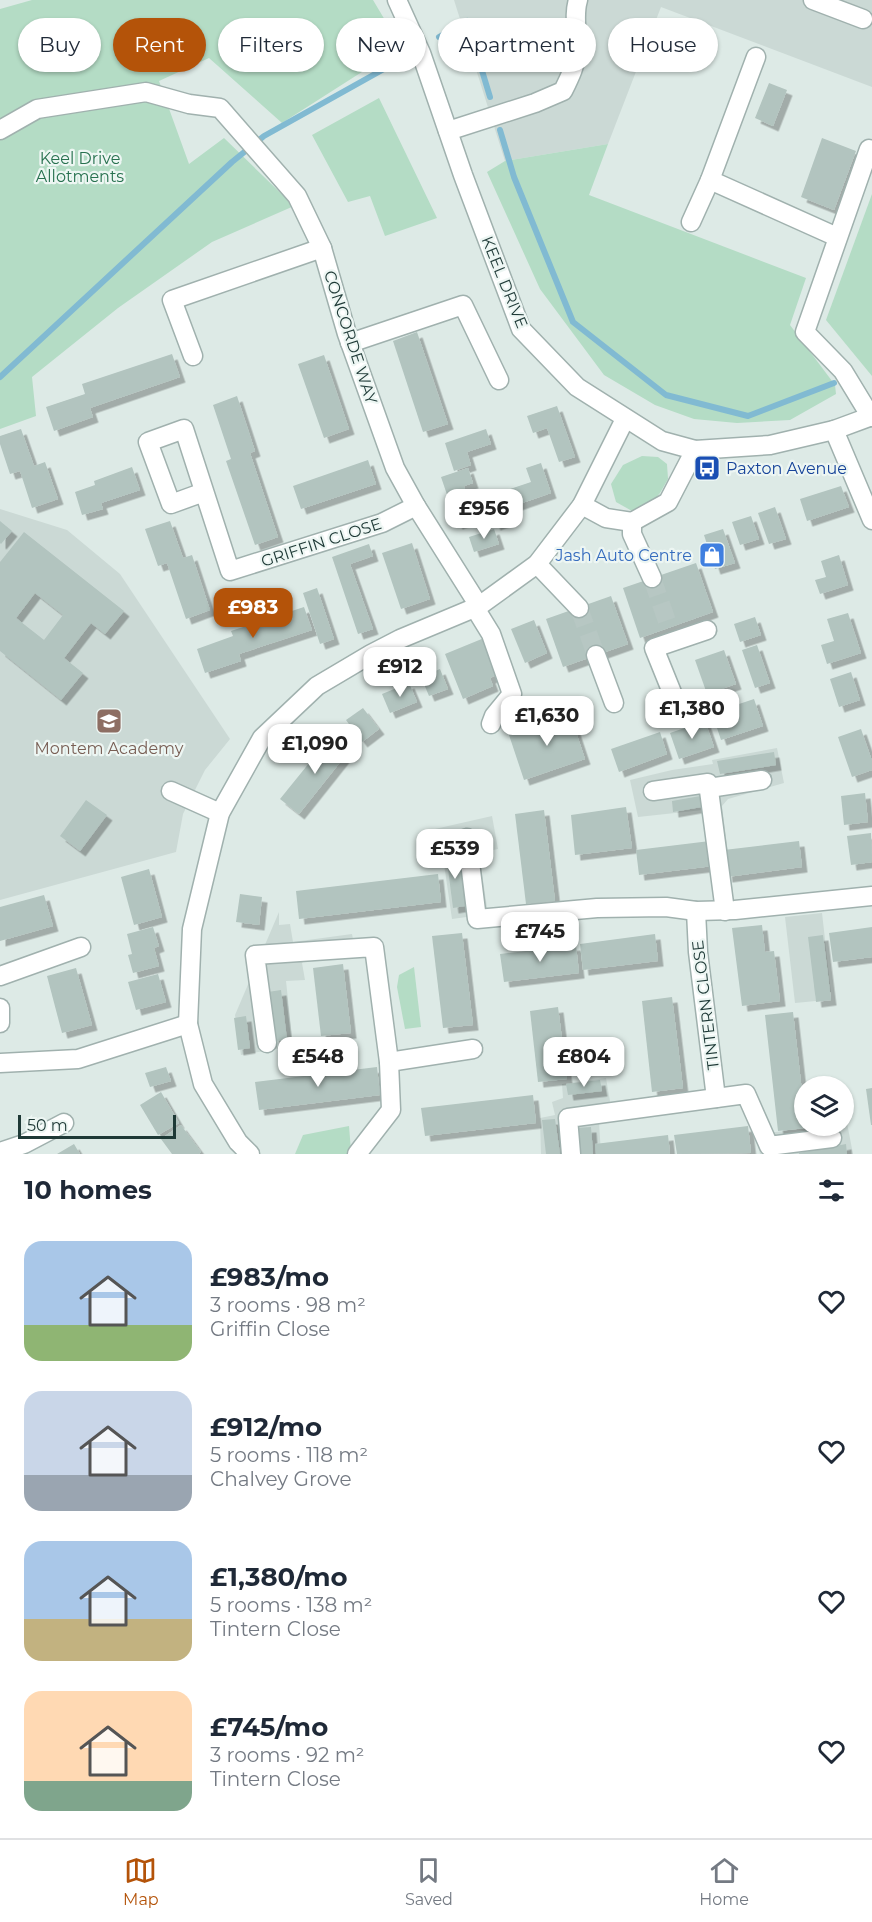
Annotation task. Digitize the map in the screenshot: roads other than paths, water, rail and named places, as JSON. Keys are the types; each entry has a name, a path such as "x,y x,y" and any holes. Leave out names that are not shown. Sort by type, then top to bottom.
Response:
{"street":[{"name":"KEEL DRIVE","path":"397,0 421,53 521,329 577,387 662,441 695,450 770,446 834,430 872,417"},
{"path":"448,131 535,103 563,91 574,70 577,48 575,10 578,0"},
{"path":"813,0 863,19"},
{"path":"691,222 710,180 756,57"},
{"name":"CONCORDE WAY","path":"0,130 37,109 147,92 189,104 220,108 297,196 322,248 350,343 395,468 491,634 512,694 494,716 491,724"},
{"path":"868,149 805,332 843,371 872,417"},
{"path":"710,180 837,237"},
{"path":"193,356 172,300 322,248"},
{"path":"350,343 463,305 499,380"},
{"path":"250,1154 238,1142 203,1084 188,1024 192,929 220,813 262,738 317,686 400,639 477,607 537,564 582,505 625,419"},
{"name":"GRIFFIN CLOSE","path":"204,492 171,504 148,442 184,429 230,571 382,523 416,506"},
{"path":"834,430 872,520"},
{"path":"582,505 606,518 632,522 668,502 695,450"},
{"path":"632,522 632,534 652,578"},
{"path":"537,564 579,608"},
{"path":"675,700 654,648 671,634 706,630"},
{"path":"596,655 614,703"},
{"path":"709,788 762,780"},
{"path":"653,791 708,783 725,911"},
{"path":"171,791 220,813"},
{"path":"467,838 477,919 597,908 666,907 696,911 725,911 872,896"},
{"name":"TINTERN CLOSE","path":"696,911 698,952 716,1098"},
{"path":"0,976 81,947"},
{"path":"267,1043 255,955 374,947 388,1062 391,1110 357,1154"},
{"path":"0,1008 0,1023"},
{"path":"0,1063 78,1059 188,1024"},
{"path":"388,1062 473,1049"},
{"path":"571,1154 568,1118 746,1094 769,1146 832,1138"},
{"path":"0,1152 24,1144 64,1123"}],"waterway":[{"path":"0,377 232,162 264,136 379,72"},
{"path":"482,72 490,97"},
{"path":"500,130 514,177 573,322 666,395 748,416 834,383"}],"tunnel":[{"path":"652,578 669,627"},
{"path":"579,608 596,655"}],"place":[{"name":"Paxton Avenue","path":"707,468"},
{"name":"Jash Auto Centre","path":"712,555"},
{"name":"Montem Academy","path":"109,721"}],"park label":[{"name":"Keel Drive Allotments","path":"80,167"}]}
